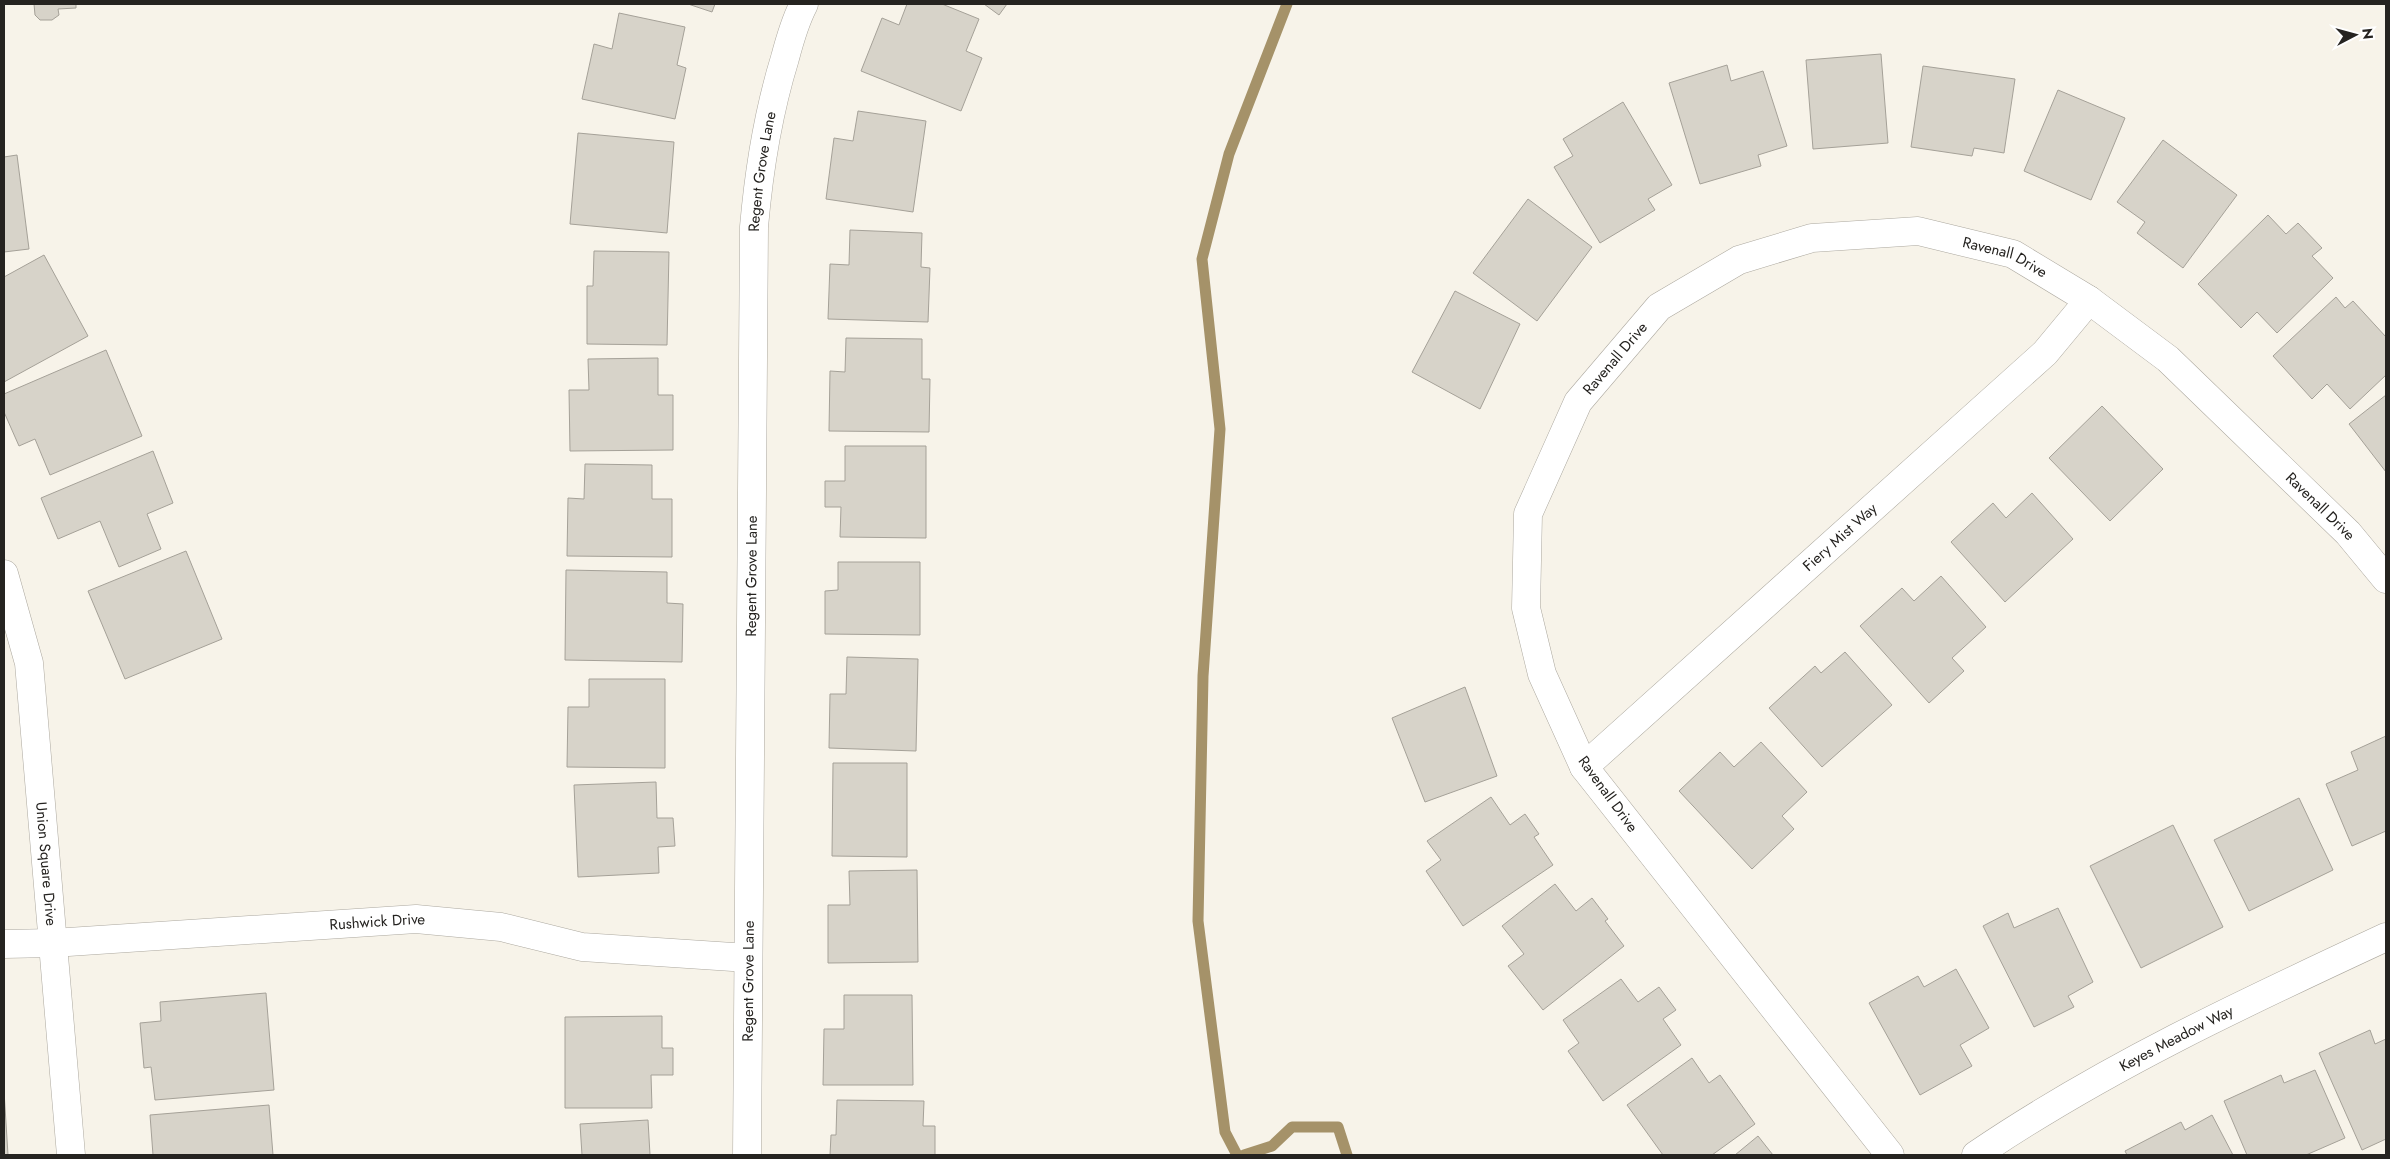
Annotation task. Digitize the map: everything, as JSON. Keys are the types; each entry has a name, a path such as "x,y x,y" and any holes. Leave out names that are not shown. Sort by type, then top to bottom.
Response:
{"street":[{"name":"Regent Grove Lane","path":"748,1155 754,227 759,170 778,82 796,18 804,4"},
{"name":"Ravenall Drive","path":"1890,1155 1584,766 1542,674 1526,608 1528,514 1578,402 1659,308 1739,260 1812,238 1918,231 2013,254 2089,300 2168,359 2348,533 2386,579"},
{"name":"Fiery Mist Way","path":"1584,766 2045,353 2089,300"},
{"name":"Union Square Drive","path":"4,574 28,663 54,943 71,1155"},
{"name":"Rushwick Drive","path":"4,944 54,943 416,920 501,927 582,948 748,958"},
{"name":"Keyes Meadow Way","path":"1976,1155 2028,1120 2234,1008 2386,937"}],"building":[{"path":"34,4 76,4 76,8 58,9 59,15 52,20 40,20 35,15"},
{"path":"688,4 715,4 712,12"},
{"path":"907,4 942,4 979,19 966,51 982,58 961,111 861,71 882,18 899,25"},
{"path":"984,4 1007,4 999,15"},
{"path":"619,13 685,27 677,65 686,68 675,119 582,99 594,44 612,49"},
{"path":"1881,54 1888,143 1813,149 1806,60"},
{"path":"1727,65 1731,81 1763,71 1787,146 1758,155 1761,166 1700,184 1669,83"},
{"path":"1923,66 2015,79 2004,153 1974,148 1972,156 1911,147"},
{"path":"2058,90 2125,118 2091,200 2024,171"},
{"path":"1623,102 1672,185 1648,199 1655,210 1600,243 1554,167 1573,156 1563,139"},
{"path":"858,111 926,121 913,212 826,199 834,138 853,141"},
{"path":"578,133 674,142 667,233 570,224"},
{"path":"2163,140 2237,195 2183,268 2137,233 2145,222 2117,202"},
{"path":"17,155 29,249 4,252 4,157"},
{"path":"1528,199 1592,247 1537,321 1473,273"},
{"path":"2268,215 2286,234 2298,223 2322,248 2312,256 2333,278 2277,333 2257,312 2241,328 2198,284"},
{"path":"850,230 922,233 921,267 930,268 928,322 828,319 830,264 849,265"},
{"path":"594,251 669,252 667,345 587,344 587,286 593,286"},
{"path":"44,255 88,336 4,382 4,277"},
{"path":"1455,291 1520,324 1480,409 1412,372"},
{"path":"2336,297 2345,308 2353,301 2386,337 2386,375 2350,409 2327,384 2312,399 2273,356"},
{"path":"846,338 922,339 922,379 930,379 929,432 829,431 830,371 845,372"},
{"path":"106,350 142,436 50,475 35,439 19,446 4,412 4,394"},
{"path":"658,358 658,395 673,395 673,450 570,451 569,390 589,390 588,359"},
{"path":"2386,395 2386,472 2349,424"},
{"path":"2102,406 2163,469 2110,521 2049,458"},
{"path":"845,446 926,446 926,538 840,537 841,507 825,507 825,481 845,481"},
{"path":"153,451 173,503 147,514 161,549 119,567 100,521 58,539 41,498"},
{"path":"585,464 652,465 652,499 672,499 672,557 567,556 568,498 584,499"},
{"path":"2032,493 2073,539 2005,602 1951,542 1993,503 2006,518"},
{"path":"186,551 222,639 125,679 88,591"},
{"path":"838,562 920,562 920,635 825,634 825,591 838,590"},
{"path":"566,570 667,572 667,603 683,604 682,662 565,660"},
{"path":"1941,576 1986,627 1952,658 1964,671 1929,703 1860,626 1902,588 1914,601"},
{"path":"1845,652 1892,705 1822,767 1769,708 1815,666 1821,673"},
{"path":"847,657 918,659 916,751 829,748 830,694 846,694"},
{"path":"589,679 665,679 665,768 567,767 568,707 589,707"},
{"path":"1465,687 1497,776 1425,802 1392,718"},
{"path":"2386,736 2386,831 2352,846 2326,784 2358,770 2351,752"},
{"path":"1761,742 1807,792 1782,816 1794,829 1752,869 1679,791 1720,752 1734,767"},
{"path":"833,763 907,763 907,857 832,856"},
{"path":"656,782 657,818 673,818 675,846 658,847 659,873 578,877 574,785"},
{"path":"1491,797 1510,825 1525,814 1539,834 1534,837 1553,865 1463,926 1426,871 1441,860 1427,841"},
{"path":"2299,798 2333,870 2249,911 2214,840"},
{"path":"2173,825 2223,927 2141,968 2090,866"},
{"path":"917,870 918,962 828,963 828,905 850,905 849,871"},
{"path":"1555,884 1576,911 1592,898 1608,919 1605,921 1624,946 1543,1010 1508,966 1524,954 1502,926"},
{"path":"2058,908 2093,982 2068,996 2074,1007 2034,1027 1983,926 2008,913 2014,928"},
{"path":"1956,969 1989,1028 1960,1045 1972,1066 1920,1095 1869,1003 1918,976 1924,987"},
{"path":"1621,979 1638,1002 1659,987 1676,1010 1663,1019 1681,1045 1603,1101 1568,1051 1579,1043 1563,1020"},
{"path":"266,993 274,1090 155,1100 151,1067 144,1068 140,1023 161,1021 160,1002"},
{"path":"844,995 912,995 913,1085 823,1085 824,1029 844,1029"},
{"path":"662,1016 662,1048 673,1048 673,1075 651,1075 652,1108 565,1108 565,1017"},
{"path":"2370,1030 2375,1044 2386,1039 2386,1139 2362,1150 2319,1053"},
{"path":"1692,1058 1709,1083 1720,1075 1755,1124 1712,1155 1663,1155 1627,1105"},
{"path":"2315,1070 2345,1138 2306,1155 2247,1155 2224,1101 2281,1075 2284,1083"},
{"path":"4,1091 8,1155 4,1155"},
{"path":"837,1100 924,1101 923,1126 935,1126 935,1155 830,1155 831,1135 836,1135"},
{"path":"269,1105 273,1155 153,1155 150,1115"},
{"path":"2212,1115 2233,1155 2127,1155 2125,1151 2181,1122 2185,1130"},
{"path":"648,1120 650,1155 582,1155 580,1124"},
{"path":"1758,1136 1773,1155 1735,1155"}],"waterway":[{"path":"1237,1155 1225,1132 1198,921 1203,676 1220,429 1202,259 1229,154 1287,4"},
{"path":"1244,1155 1272,1146 1292,1127 1338,1127 1347,1155"}]}
